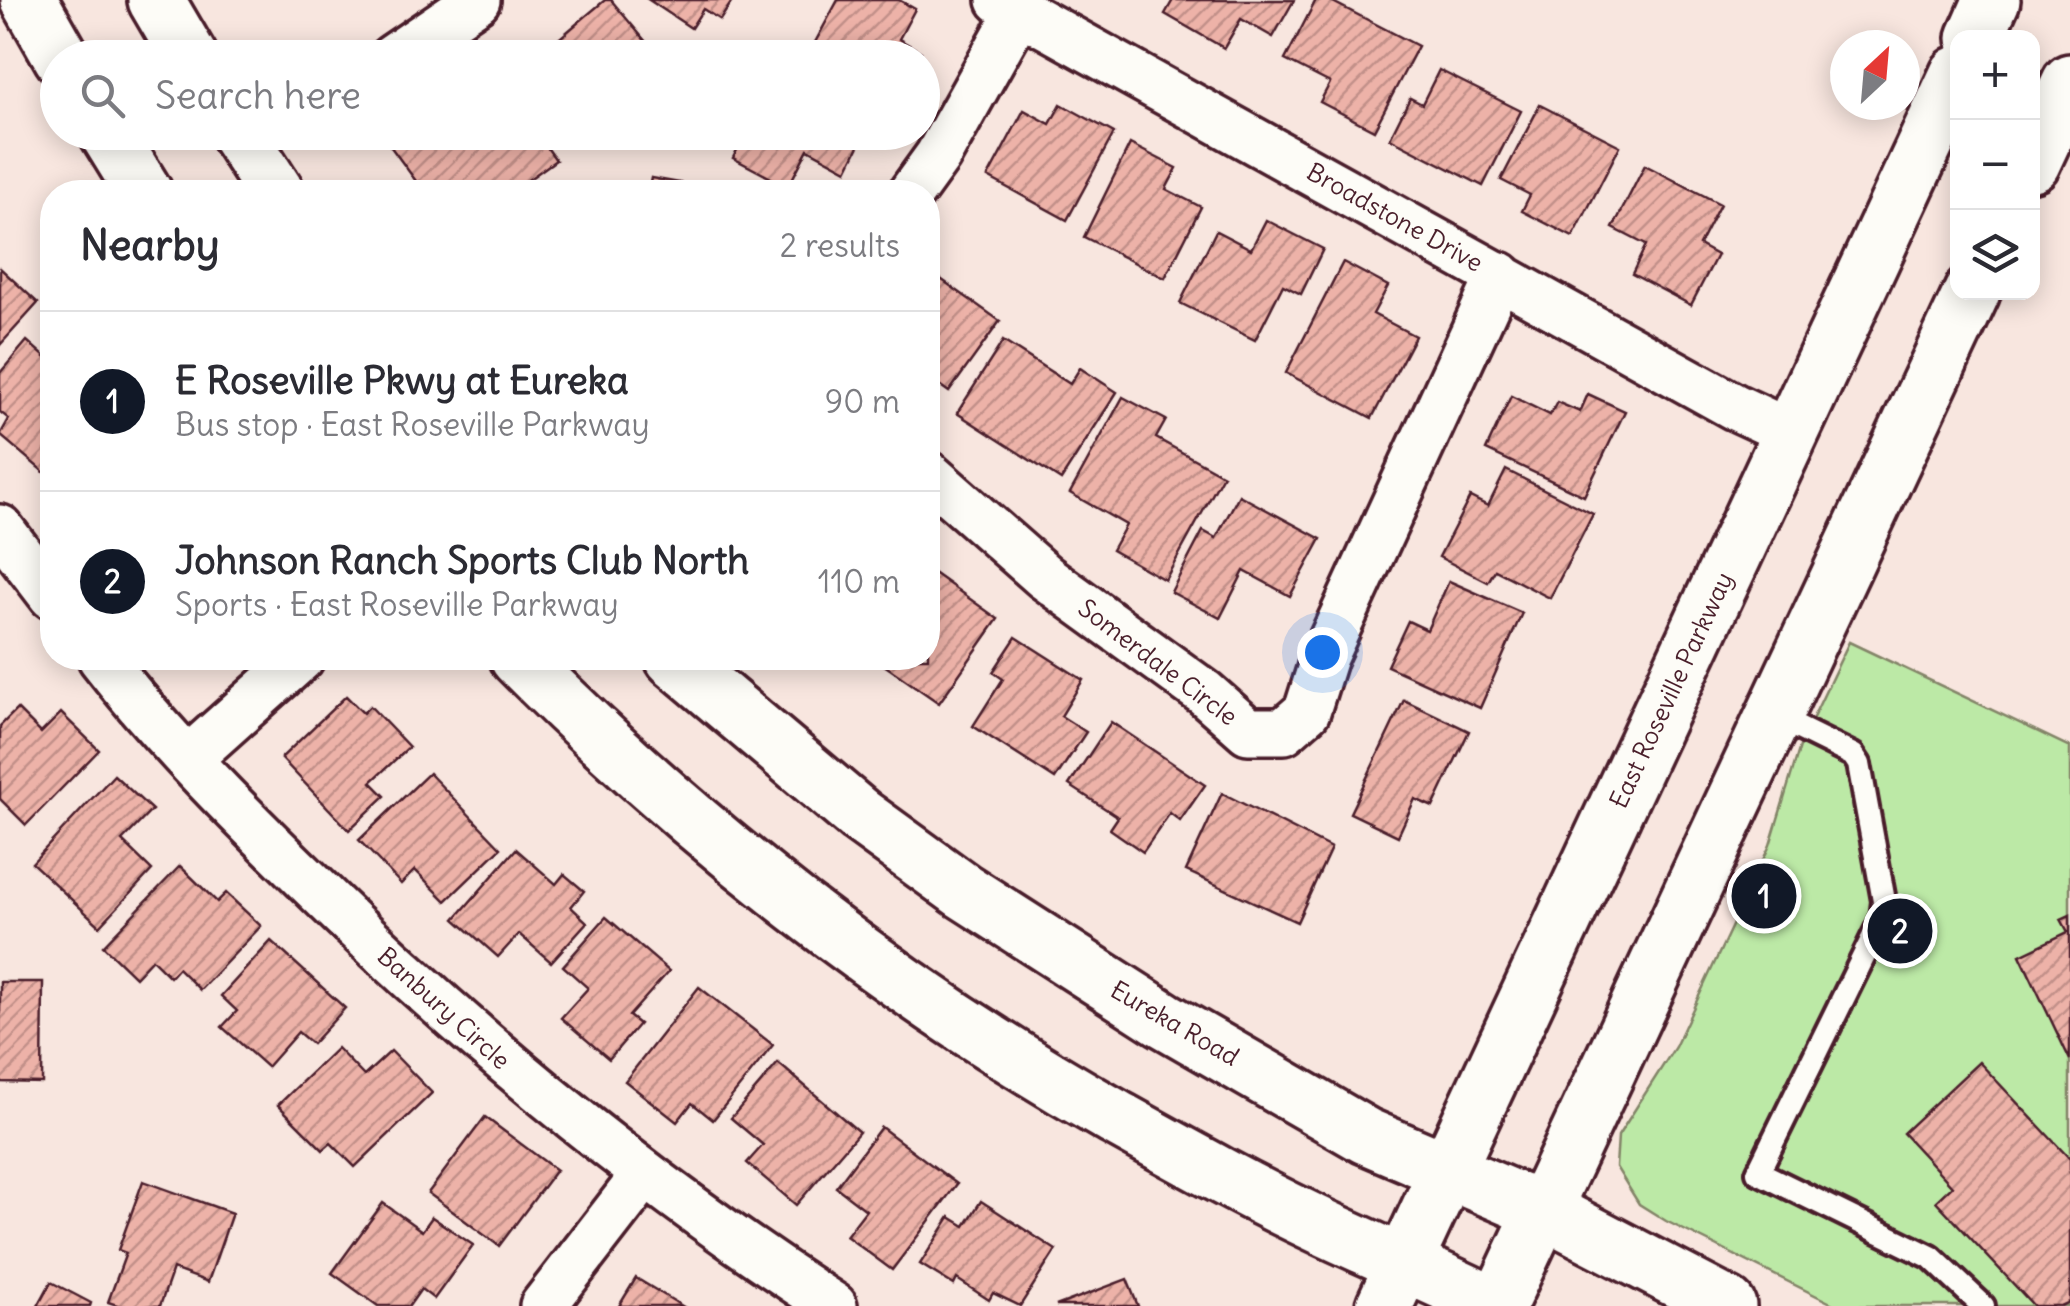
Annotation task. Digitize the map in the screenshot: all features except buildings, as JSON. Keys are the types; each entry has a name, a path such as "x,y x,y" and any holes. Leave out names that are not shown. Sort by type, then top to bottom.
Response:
{"main road":[{"path":"29,0 52,40"},
{"path":"156,0 179,40"},
{"path":"1978,30 1992,0"},
{"path":"2040,146 2070,82"},
{"name":"East Roseville Parkway","path":"1394,1285 1950,91"},
{"path":"118,150 137,180"},
{"path":"530,670 682,810 894,976 1108,1113 1298,1215 1394,1285 1496,1306 1968,300"},
{"name":"Eureka Road","path":"688,670 860,816 962,890 1164,1019 1366,1136 1542,1211 1728,1306"}],"street":[{"path":"418,40 477,0"},
{"path":"920,180 946,142 1009,6"},
{"name":"Broadstone Drive","path":"1009,6 1790,433"},
{"name":"Somerdale Circle","path":"940,485 1044,577 1205,693 1248,731 1284,731 1308,711 1324,657 1500,275"},
{"path":"0,528 40,580"},
{"name":"Banbury Circle","path":"111,670 188,759 411,980 535,1088 645,1174 834,1306"},
{"path":"188,759 288,670"},
{"path":"543,1306 645,1174"}],"lane":[{"path":"1774,716 1854,755 1859,764 1884,900 1882,920 1758,1172 1931,1256 1984,1306"}],"green space":[{"path":"1849,642 2070,747 2070,1306 1837,1306 1666,1221 1639,1204 1616,1167 1618,1136 1675,1047 1770,845 1801,743"}],"place":[{"name":"E Roseville Pkwy at Eureka","path":"1764,896"},
{"name":"Johnson Ranch Sports Club North","path":"1900,931"}]}
